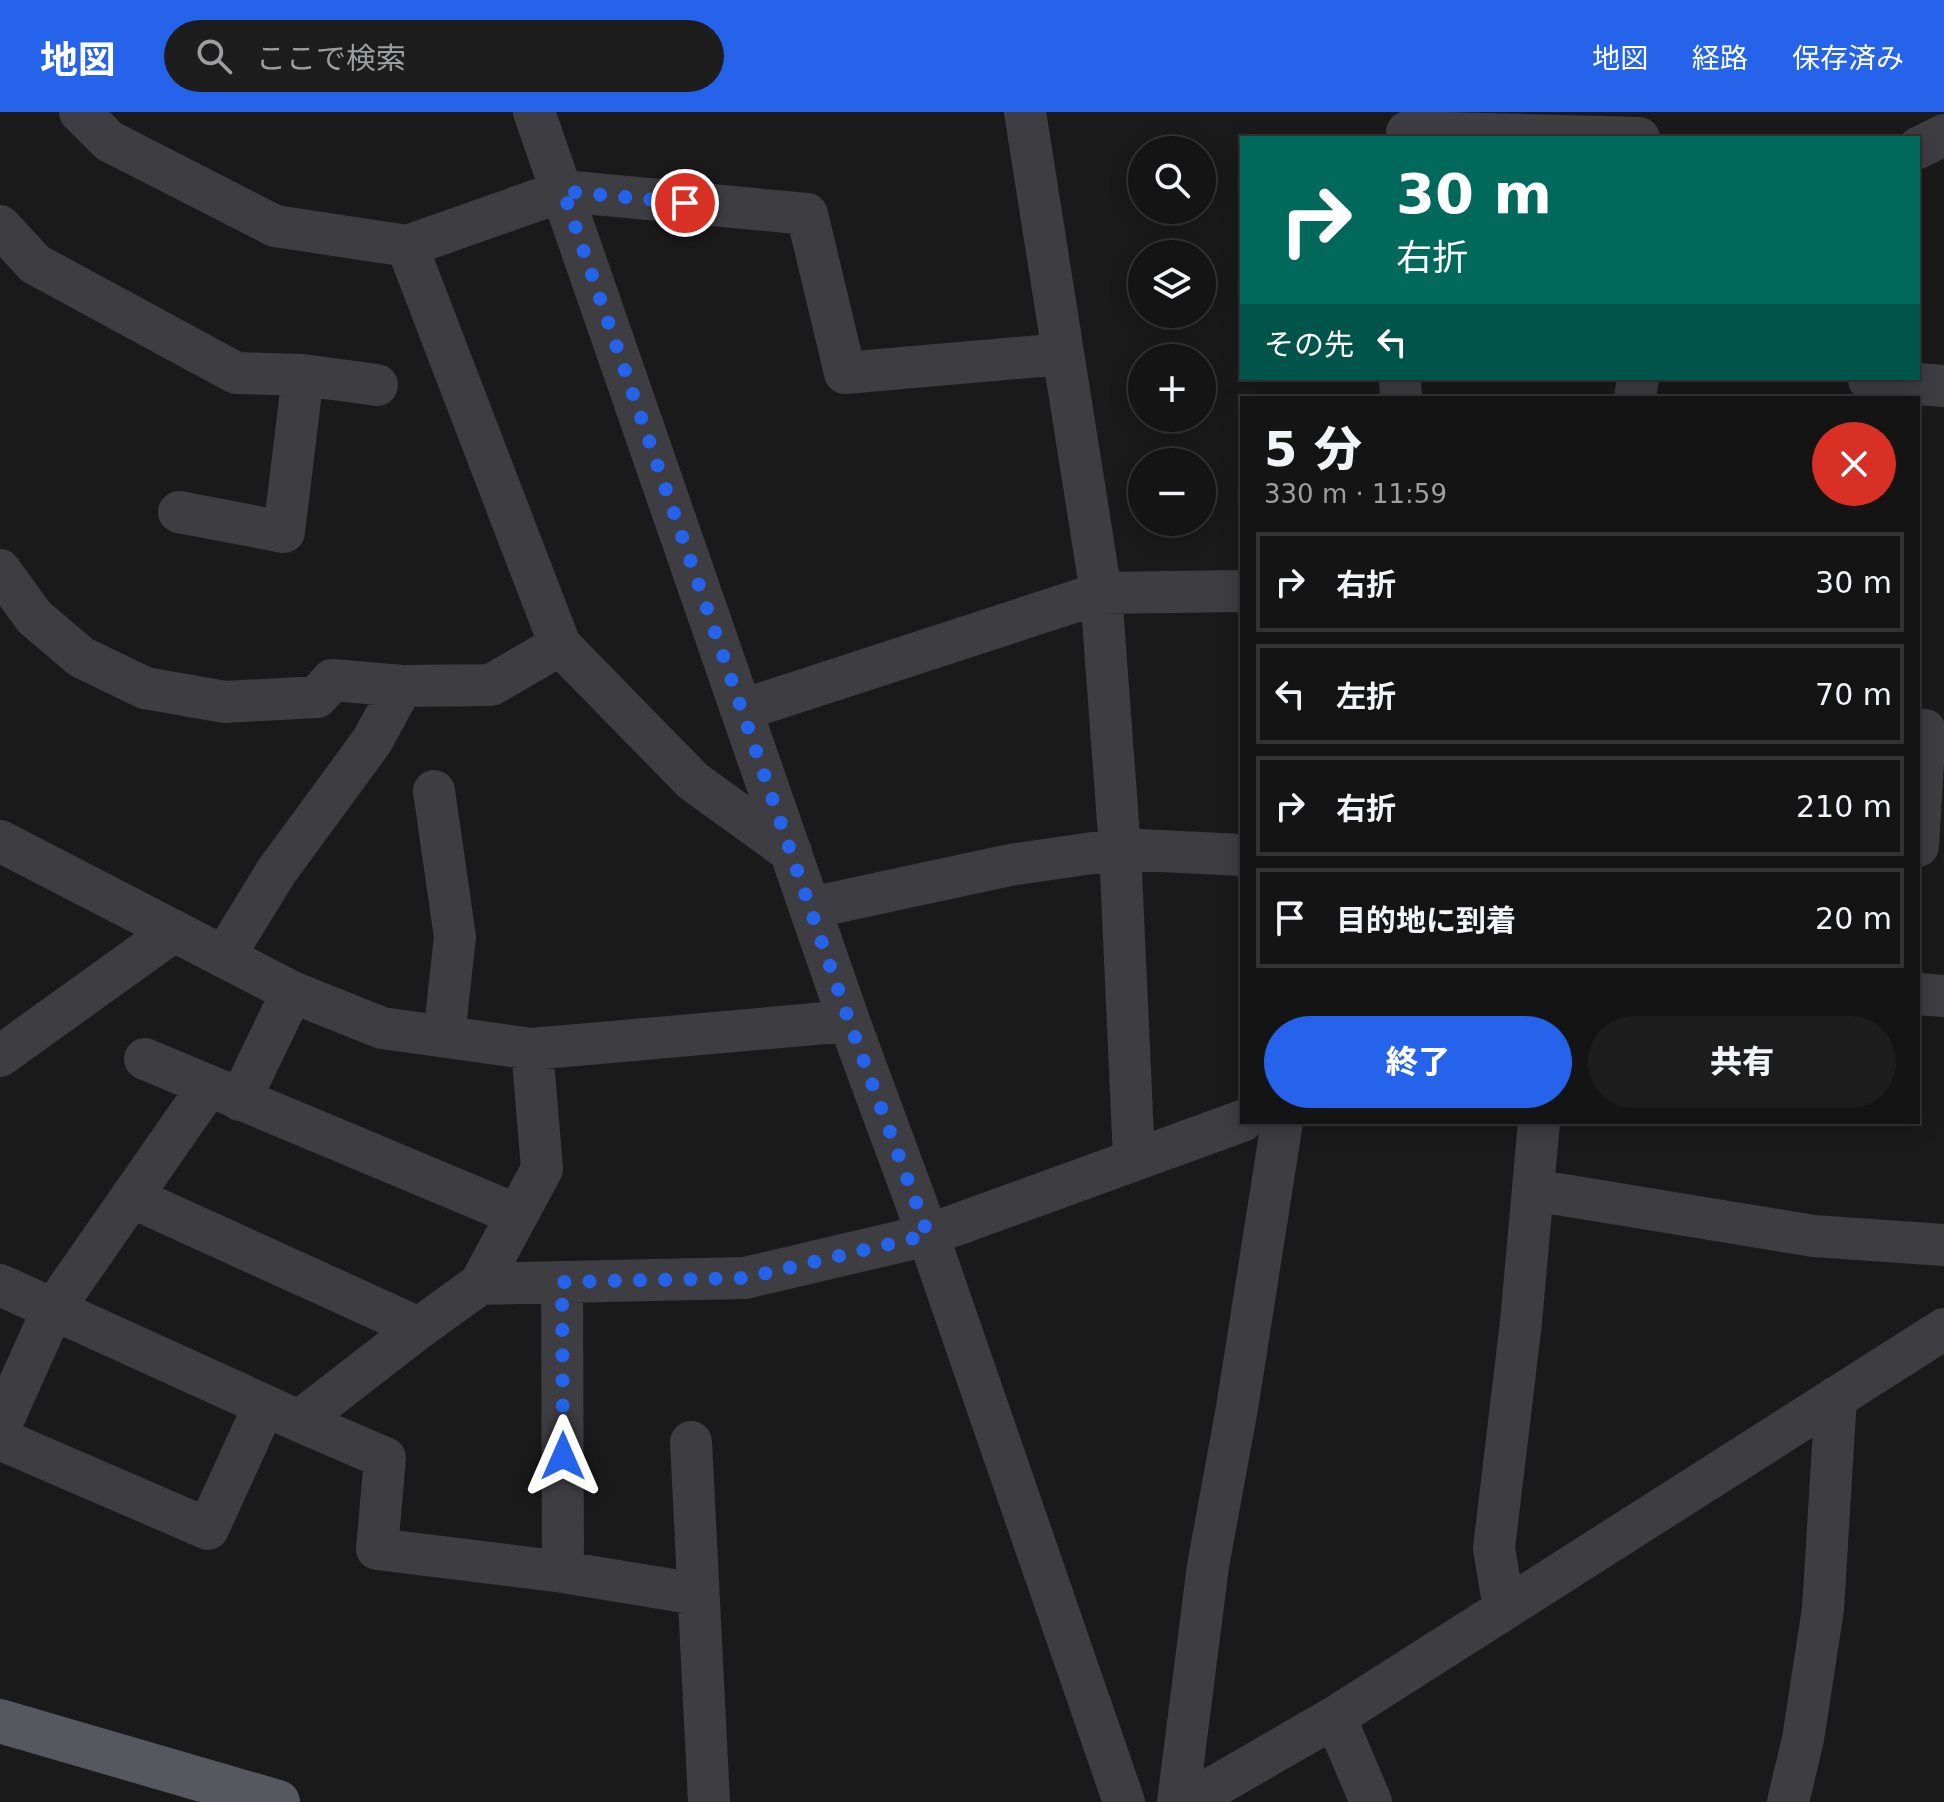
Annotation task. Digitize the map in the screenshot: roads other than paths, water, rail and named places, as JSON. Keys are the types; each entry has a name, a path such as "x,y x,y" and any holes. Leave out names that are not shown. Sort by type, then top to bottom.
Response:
{"main road":[{"path":"0,1721 278,1802"}],"street":[{"path":"80,112 109,141 275,226 407,246 563,191 807,214 845,373 1063,354"},
{"path":"534,112 1124,1802"},
{"path":"1025,112 1101,593 1120,849 1134,1159"},
{"path":"1408,127 1597,136"},
{"path":"1920,147 1944,135"},
{"path":"0,226 35,264 236,373 303,375 377,385"},
{"path":"407,246 560,645 693,781 791,852"},
{"path":"179,512 284,532 303,375"},
{"path":"1869,380 1944,386"},
{"path":"4,590 81,657 145,688 225,702 317,697 332,680 402,686 491,685 560,645"},
{"path":"742,710 1101,593 1240,591"},
{"path":"224,957 276,872 372,741 402,686"},
{"path":"1920,813 1925,730"},
{"path":"434,791 455,937 444,1036"},
{"path":"0,841 292,992 382,1028 532,1049 849,1021"},
{"path":"810,908 1010,865 1120,849 1240,855"},
{"path":"0,1056 174,931"},
{"path":"0,1427 52,1311 131,1197 224,1094 292,992"},
{"path":"1920,994 1944,996"},
{"path":"0,1439 208,1529 282,1414 419,1328 480,1284 542,1169 532,1049"},
{"path":"145,1059 517,1215"},
{"path":"480,1284 745,1278 928,1235 1240,1122"},
{"path":"1178,1802 1208,1566 1237,1408 1282,1124"},
{"path":"1504,1609 1494,1548 1521,1322 1539,1124"},
{"path":"1533,1190 1814,1236 1944,1245"},
{"path":"131,1197 419,1328"},
{"path":"562,1282 563,1572"},
{"path":"0,1285 52,1311 385,1458 377,1549 563,1572 697,1594"},
{"path":"1188,1802 1335,1717 1944,1329"},
{"path":"1788,1802 1803,1739 1823,1609 1836,1397"},
{"path":"691,1442 709,1802"},
{"path":"1335,1717 1371,1802"}]}
